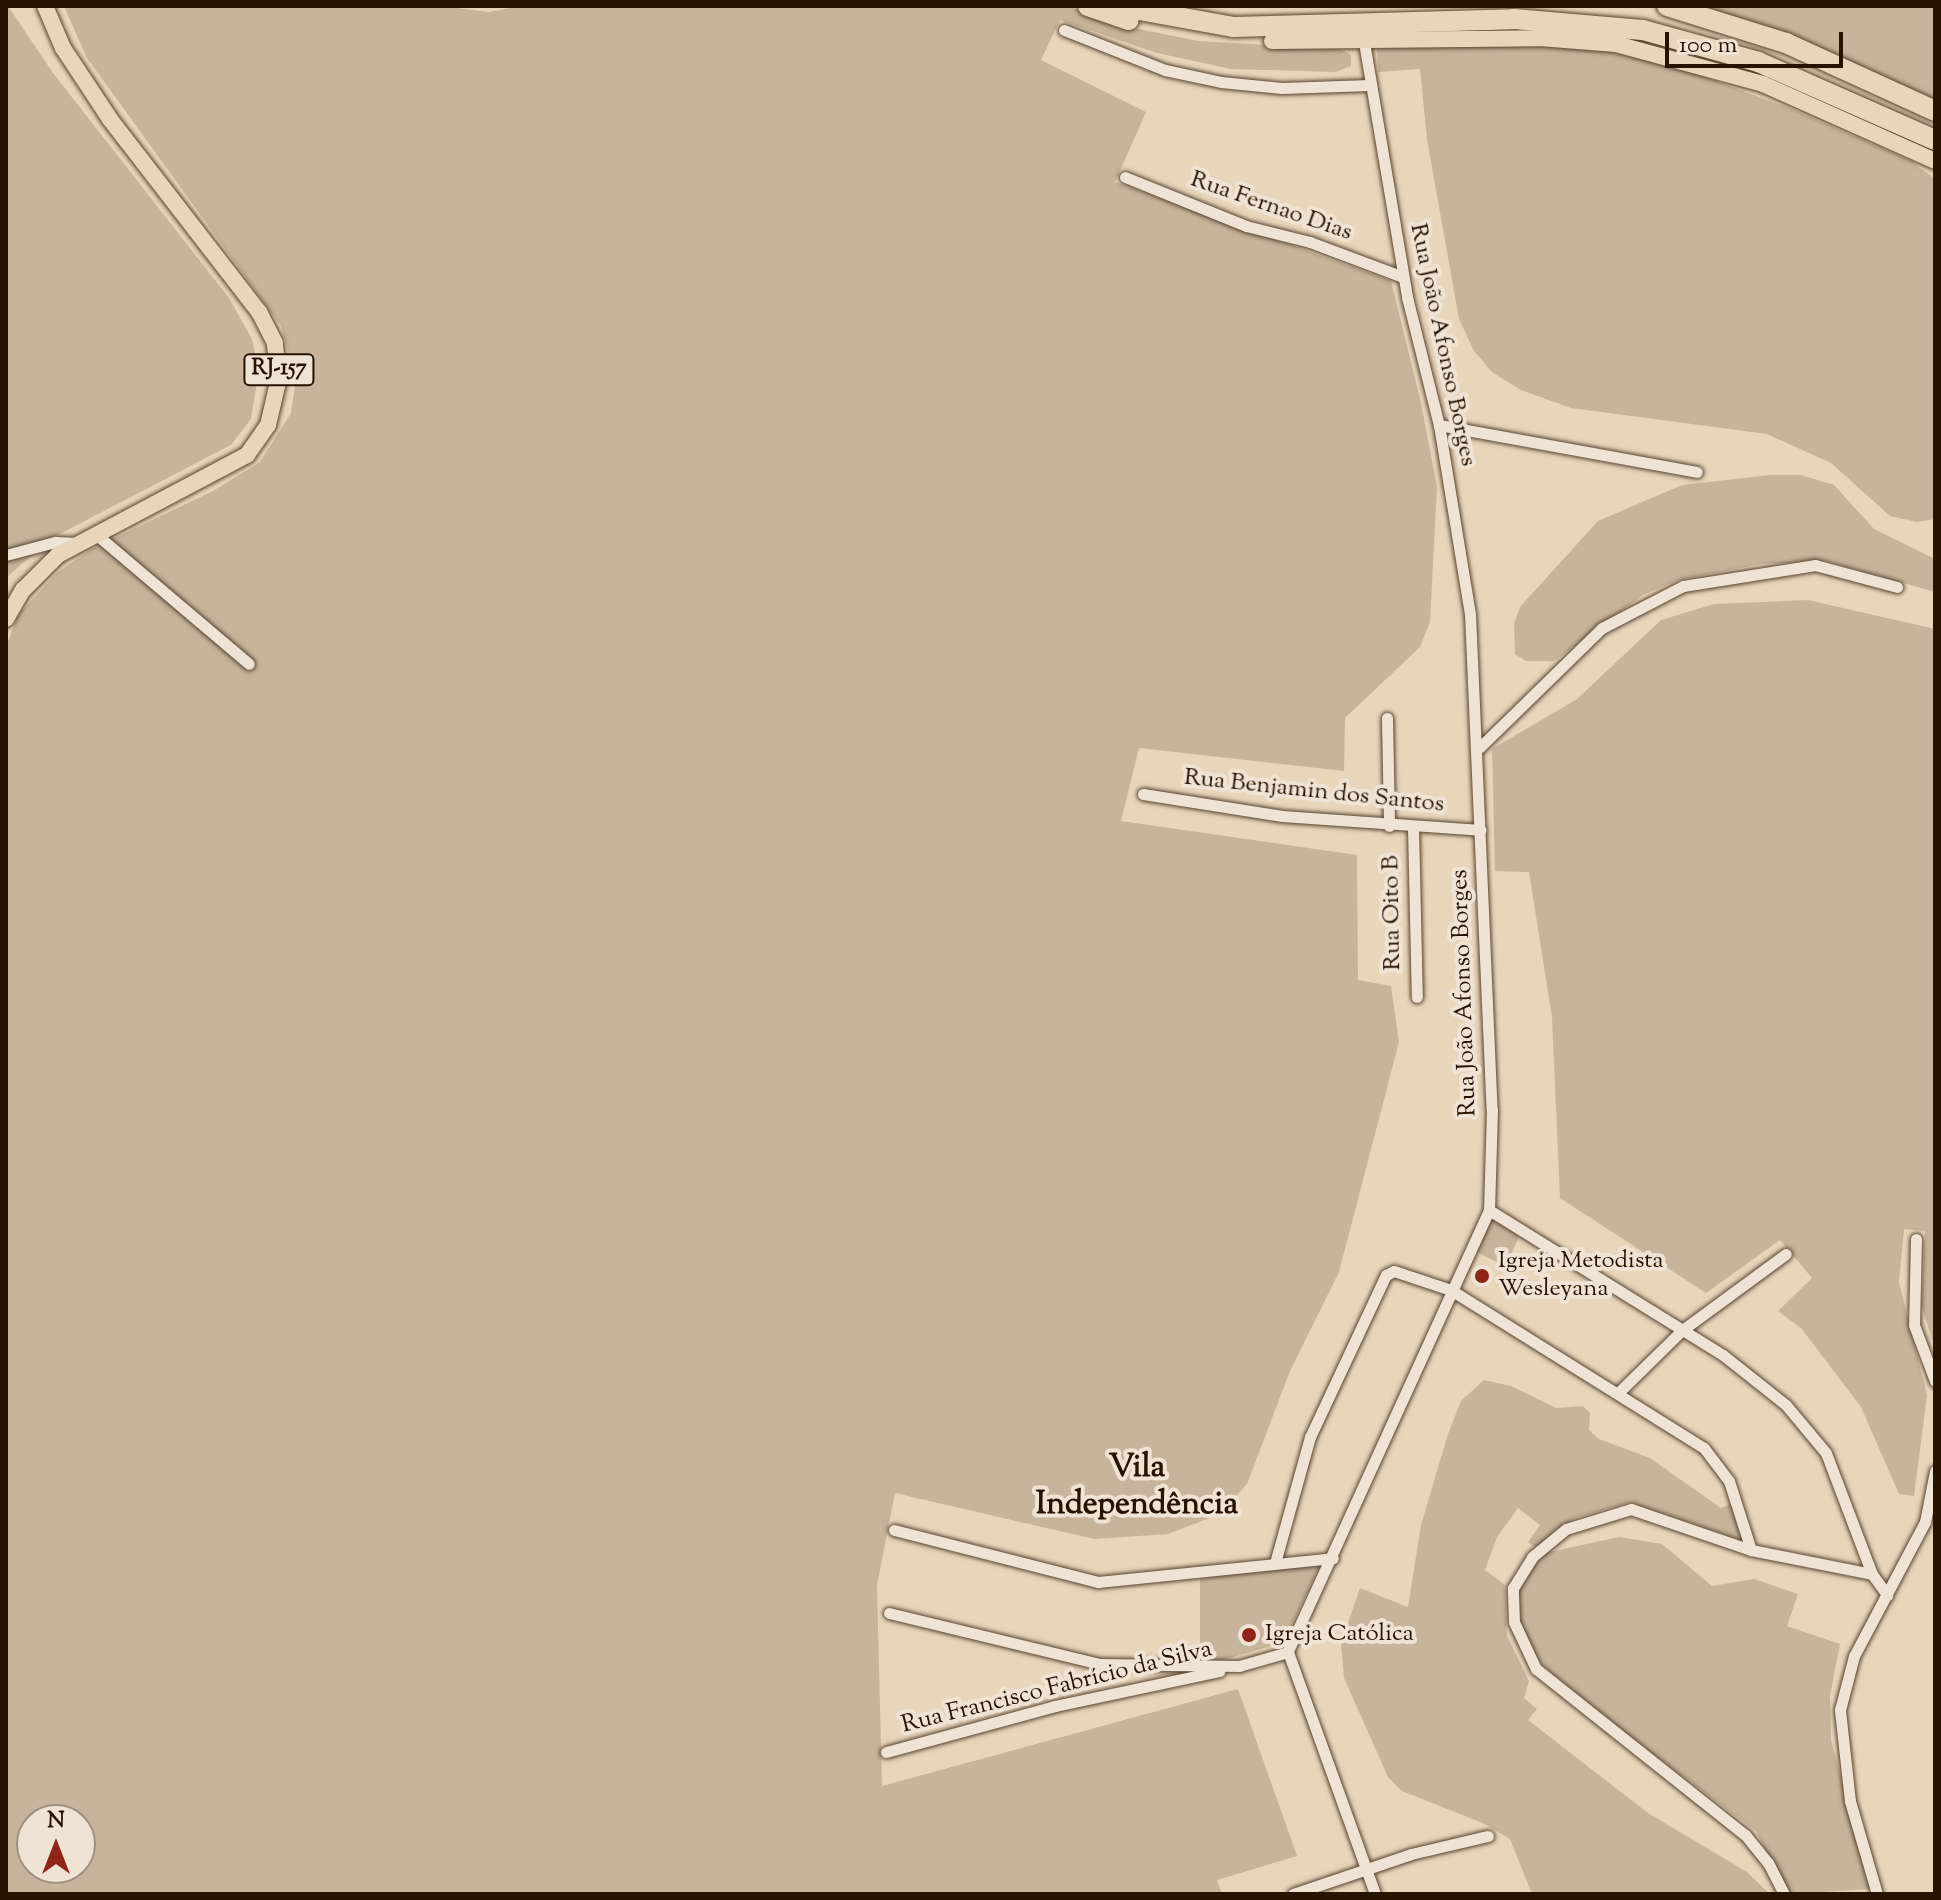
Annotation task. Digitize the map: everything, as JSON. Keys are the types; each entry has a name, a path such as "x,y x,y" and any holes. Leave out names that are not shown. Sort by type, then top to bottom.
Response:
{"highway":[{"path":"1088,6 1166,29 1272,41"},
{"path":"1117,6 1234,27 1514,19 1643,30 1758,62 1935,140"},
{"path":"1667,6 1786,43 1935,111"}],"main road":[{"name":"RJ-157","path":"6,619 44,566 81,543 247,455 273,414 279,360 259,312 110,119 63,48 45,6"},
{"path":"1272,41 1540,38 1657,52 1763,84 1935,161"}],"street":[{"path":"1064,30 1147,64 1245,86 1370,85"},
{"name":"Rua João Afonso Borges","path":"1288,1652 1489,1210 1492,1110 1480,747 1470,614 1439,425 1403,277 1364,42"},
{"name":"Rua Fernao Dias","path":"1125,177 1246,226 1310,242 1403,277"},
{"path":"1439,425 1697,472"},
{"path":"97,535 249,664"},
{"path":"6,555 55,542 81,543"},
{"path":"1480,747 1602,628 1683,586 1815,565 1897,587"},
{"path":"1387,718 1389,826"},
{"name":"Rua Benjamin dos Santos","path":"1143,794 1389,826 1481,830"},
{"name":"Rua Oito B","path":"1413,827 1417,997"},
{"path":"1489,1210 1735,1364 1809,1426 1826,1453 1872,1574 1887,1595"},
{"path":"1916,1239 1914,1325 1935,1381"},
{"path":"1618,1393 1681,1331 1786,1254"},
{"path":"1275,1563 1287,1503 1310,1437 1386,1275 1403,1273 1451,1290 1618,1393 1716,1459 1736,1496 1751,1550"},
{"path":"1877,1894 1850,1801 1840,1710 1854,1656 1930,1522 1935,1471"},
{"path":"1784,1894 1768,1863 1745,1835 1536,1669 1513,1614 1513,1588 1532,1557 1566,1529 1617,1510 1649,1512 1751,1550 1872,1574"},
{"path":"894,1530 1098,1582 1333,1558"},
{"path":"889,1613 1100,1664 1239,1666 1288,1652 1375,1894"},
{"name":"Rua Francisco Fabrício da Silva","path":"886,1752 1040,1709 1239,1666"},
{"path":"1293,1894 1365,1868 1488,1836"}],"shaded area":[{"path":"8,6 53,73 229,298 252,339 259,370 251,419 231,445 50,539 6,578"},
{"path":"64,6 440,6 489,12 520,6 1067,6 1134,28 1198,41 1341,49 1351,55 1351,66 1336,72 1231,69 1157,53 1060,20 1041,60 1146,112 1115,182 1391,281 1421,403 1437,487 1430,622 1420,647 1345,718 1344,771 1139,748 1121,821 1357,855 1358,980 1391,986 1399,1042 1339,1272 1290,1371 1247,1484 1220,1514 1168,1534 1094,1539 895,1493 877,1585 882,1786 1238,1689 1297,1856 1217,1880 1222,1894 6,1894 6,647 18,615 57,573 90,550 213,491 260,462 291,413 296,378 281,326 87,58"},
{"path":"1693,6 1935,6 1935,100 1839,56"},
{"path":"1473,40 1603,50 1685,70 1789,108 1911,161 1935,179 1935,519 1917,522 1890,516 1831,463 1767,434 1571,408 1521,390 1492,372 1474,351 1459,319 1427,139 1420,69 1378,72 1377,45"},
{"path":"1770,475 1801,475 1834,485 1874,529 1935,559 1935,592 1827,561 1761,564 1678,580 1643,595 1554,661 1526,661 1515,654 1514,624 1520,607 1598,521 1682,485"},
{"path":"1808,600 1935,629 1935,1348 1922,1307 1925,1231 1904,1229 1899,1282 1927,1395 1914,1496 1899,1494 1861,1407 1801,1328 1778,1311 1812,1278 1780,1240 1706,1293 1560,1198 1552,1017 1529,872 1495,871 1492,749 1577,699 1661,620 1714,604"},
{"path":"1492,1219 1519,1236 1506,1267 1477,1252"},
{"path":"1484,1380 1511,1386 1556,1408 1583,1406 1590,1413 1589,1430 1599,1439 1650,1458 1721,1508 1733,1503 1744,1541 1630,1502 1575,1518 1535,1547 1528,1542 1540,1525 1518,1508 1497,1537 1485,1570 1505,1585 1507,1636 1529,1681 1524,1698 1537,1709 1528,1720 1648,1813 1747,1872 1770,1894 1532,1894 1510,1839 1485,1824 1402,1791 1388,1777 1344,1678 1341,1643 1360,1588 1408,1607 1421,1525 1448,1434 1461,1401"},
{"path":"1619,1537 1662,1544 1712,1586 1754,1579 1798,1594 1787,1626 1840,1644 1830,1696 1831,1740 1871,1889 1788,1894 1756,1831 1570,1692 1537,1659 1518,1618 1518,1586 1545,1553"},
{"path":"1321,1562 1284,1642 1220,1661 1200,1661 1200,1579"}],"place":[{"name":"Igreja Metodista Wesleyana","path":"1482,1276"},
{"name":"Igreja Católica","path":"1249,1635"}],"district":[{"name":"Vila Independência","path":"1137,1488"}]}
